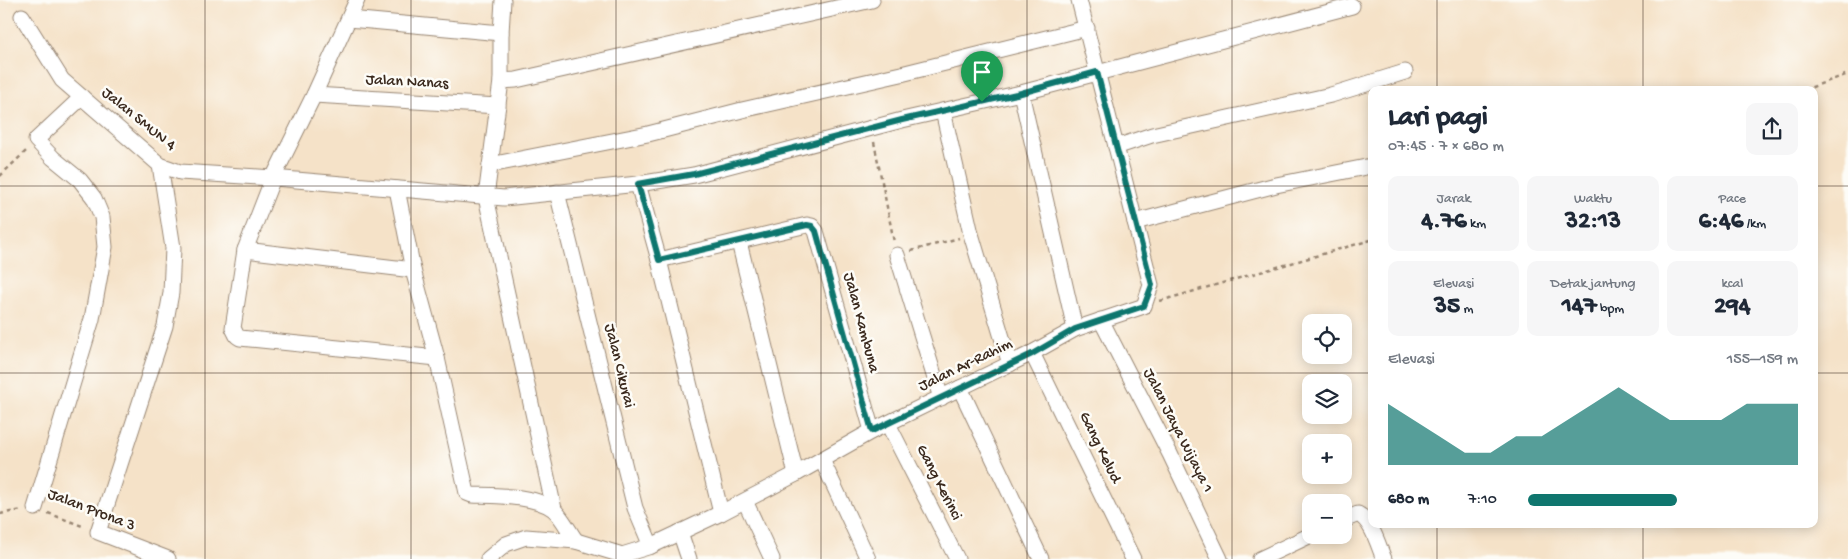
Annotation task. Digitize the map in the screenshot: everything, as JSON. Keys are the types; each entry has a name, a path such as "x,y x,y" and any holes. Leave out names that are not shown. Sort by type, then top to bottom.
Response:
{"street":[{"path":"357,0 314,96 273,178 245,250 233,328 240,338 437,358"},
{"path":"503,0 501,81 486,197 554,509 576,541"},
{"path":"501,81 516,80 872,0"},
{"path":"1079,0 1152,285 1144,306"},
{"name":"Jalan SMUN 4","path":"22,16 62,80 160,165 180,172 504,198 638,184 694,174 871,128 1021,93 1352,6"},
{"path":"349,19 501,33"},
{"path":"490,165 648,134 1087,28"},
{"path":"1116,147 1152,135 1331,95 1405,72"},
{"path":"1021,93 1075,329"},
{"name":"Jalan Nanas","path":"314,96 498,106"},
{"path":"35,508 92,319 105,247 102,217 94,198 80,180 53,158 36,140 82,97"},
{"path":"943,111 971,234 1010,364"},
{"path":"98,532 166,326 171,293 173,248 160,165"},
{"path":"1135,222 1276,185 1368,167"},
{"path":"638,184 659,260 721,514"},
{"path":"397,189 413,270 437,358 467,493 472,495 515,497 534,501 554,509"},
{"name":"Jalan Cikurai","path":"557,192 636,508 651,546"},
{"name":"Jalan Kambuna","path":"739,242 807,225 812,226 816,231 872,431"},
{"path":"659,260 739,242 796,474"},
{"path":"245,250 413,270"},
{"path":"897,255 941,398"},
{"name":"Jalan Ar-Rahim","path":"488,559 506,544 526,537 576,541 622,555 651,546 721,514 872,431 1032,354 1075,329 1144,306"},
{"name":"Jalan Jaya Wijaya 1","path":"1101,320 1170,454 1220,559"},
{"name":"Gang Kelud","path":"1032,354 1133,559"},
{"path":"960,388 1041,559"},
{"name":"Gang Kerinci","path":"888,424 957,559"},
{"path":"822,460 868,559"},
{"path":"745,501 772,559"},
{"path":"1352,517 1358,514 1363,516 1368,524"},
{"path":"1370,528 1384,559"},
{"name":"Jalan Prona 3","path":"98,532 168,559"},
{"path":"680,532 689,559"},
{"path":"1260,559 1302,539"}],"path":[{"path":"1815,86 1848,74"},
{"path":"871,128 897,255 971,234"},
{"path":"0,176 36,140"},
{"path":"1144,306 1368,241"},
{"name":"Jalan Prona 3","path":"0,514 35,508 98,532"}],"route":[{"path":"1097,72 1152,285 1144,306 1075,329 1032,354 872,431 816,231 812,226 807,225 659,260 638,184 694,174 902,120 982,102 1097,72"}]}
